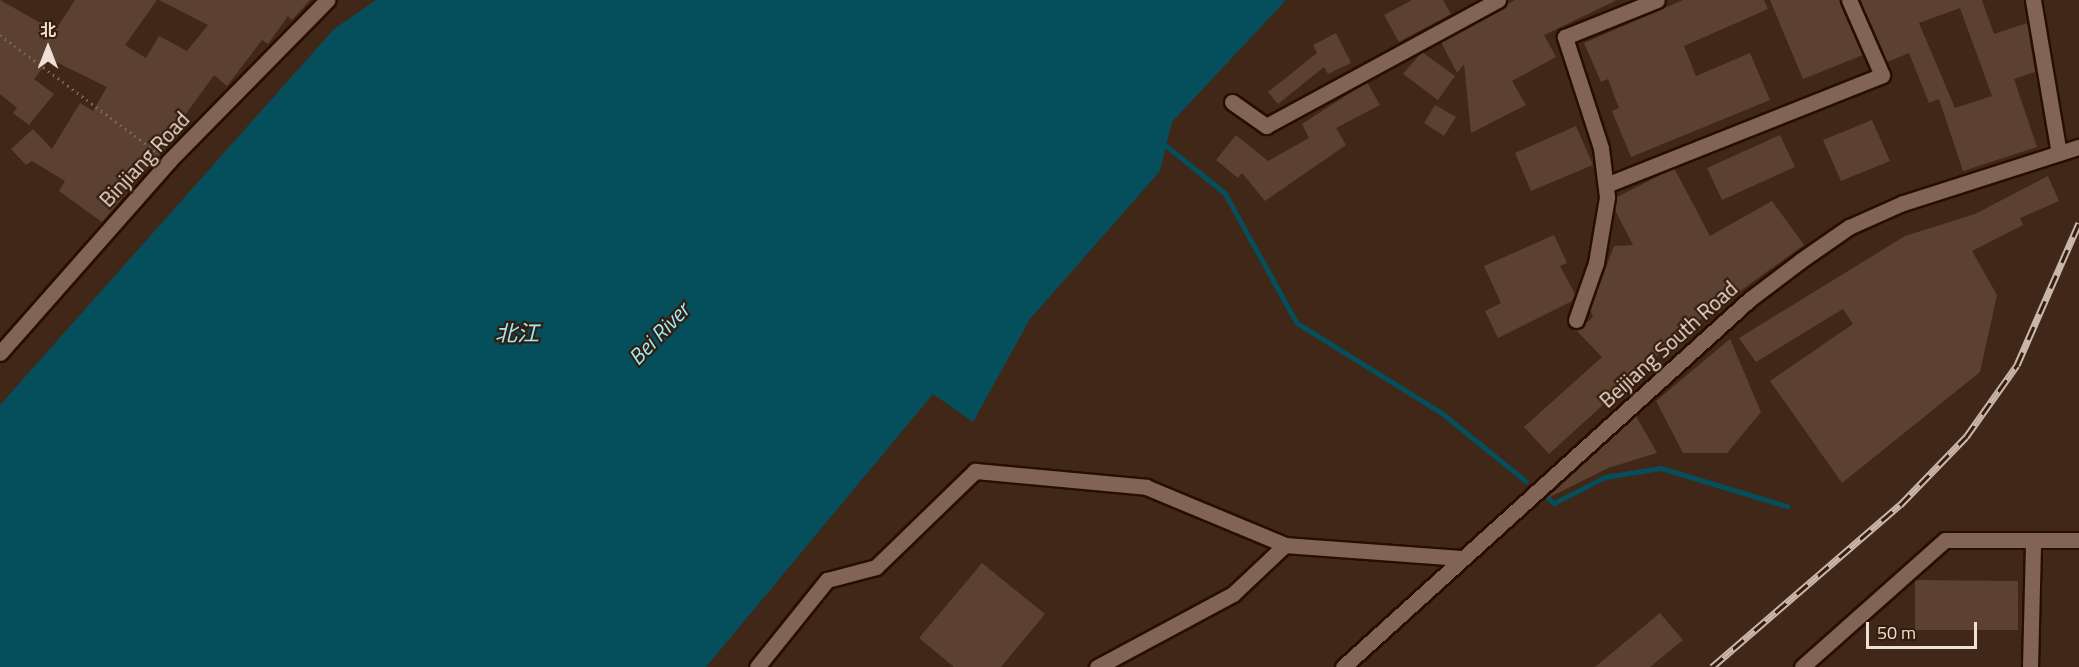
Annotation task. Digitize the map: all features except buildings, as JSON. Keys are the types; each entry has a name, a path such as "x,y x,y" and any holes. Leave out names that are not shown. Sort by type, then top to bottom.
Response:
{"street":[{"name":"Binjiang Road","path":"0,353 169,161 327,0"},
{"path":"1232,102 1266,126 1498,0"},
{"path":"1576,320 1596,263 1606,185 1601,148 1565,37 1657,0"},
{"path":"1606,185 1881,75 1849,0"},
{"path":"2033,0 2059,153"},
{"name":"Beijiang South Road","path":"1343,667 1750,299 1849,227 1903,203 2079,147"},
{"path":"757,667 827,580 876,567 975,471 1146,487 1285,544 1461,558"},
{"path":"1802,667 1945,540 2079,540"},
{"path":"2031,667 2033,540"},
{"path":"1097,667 1233,594 1285,544"}],"path":[{"path":"0,34 169,161"}],"water":[{"name":"北江","path":"376,0 1286,0 1172,122 1160,171 1030,319 973,422 933,394 706,667 0,667 0,405 334,29"}],"waterway":[{"path":"1163,143 1225,193 1297,323 1442,413 1526,481"},
{"path":"1548,498 1554,503 1605,477 1661,468 1787,506"}],"railway":[{"path":"1712,667 1900,505 1966,437 2017,365 2079,223"}],"water label":[{"name":"Bei River","path":"659,334"}]}
